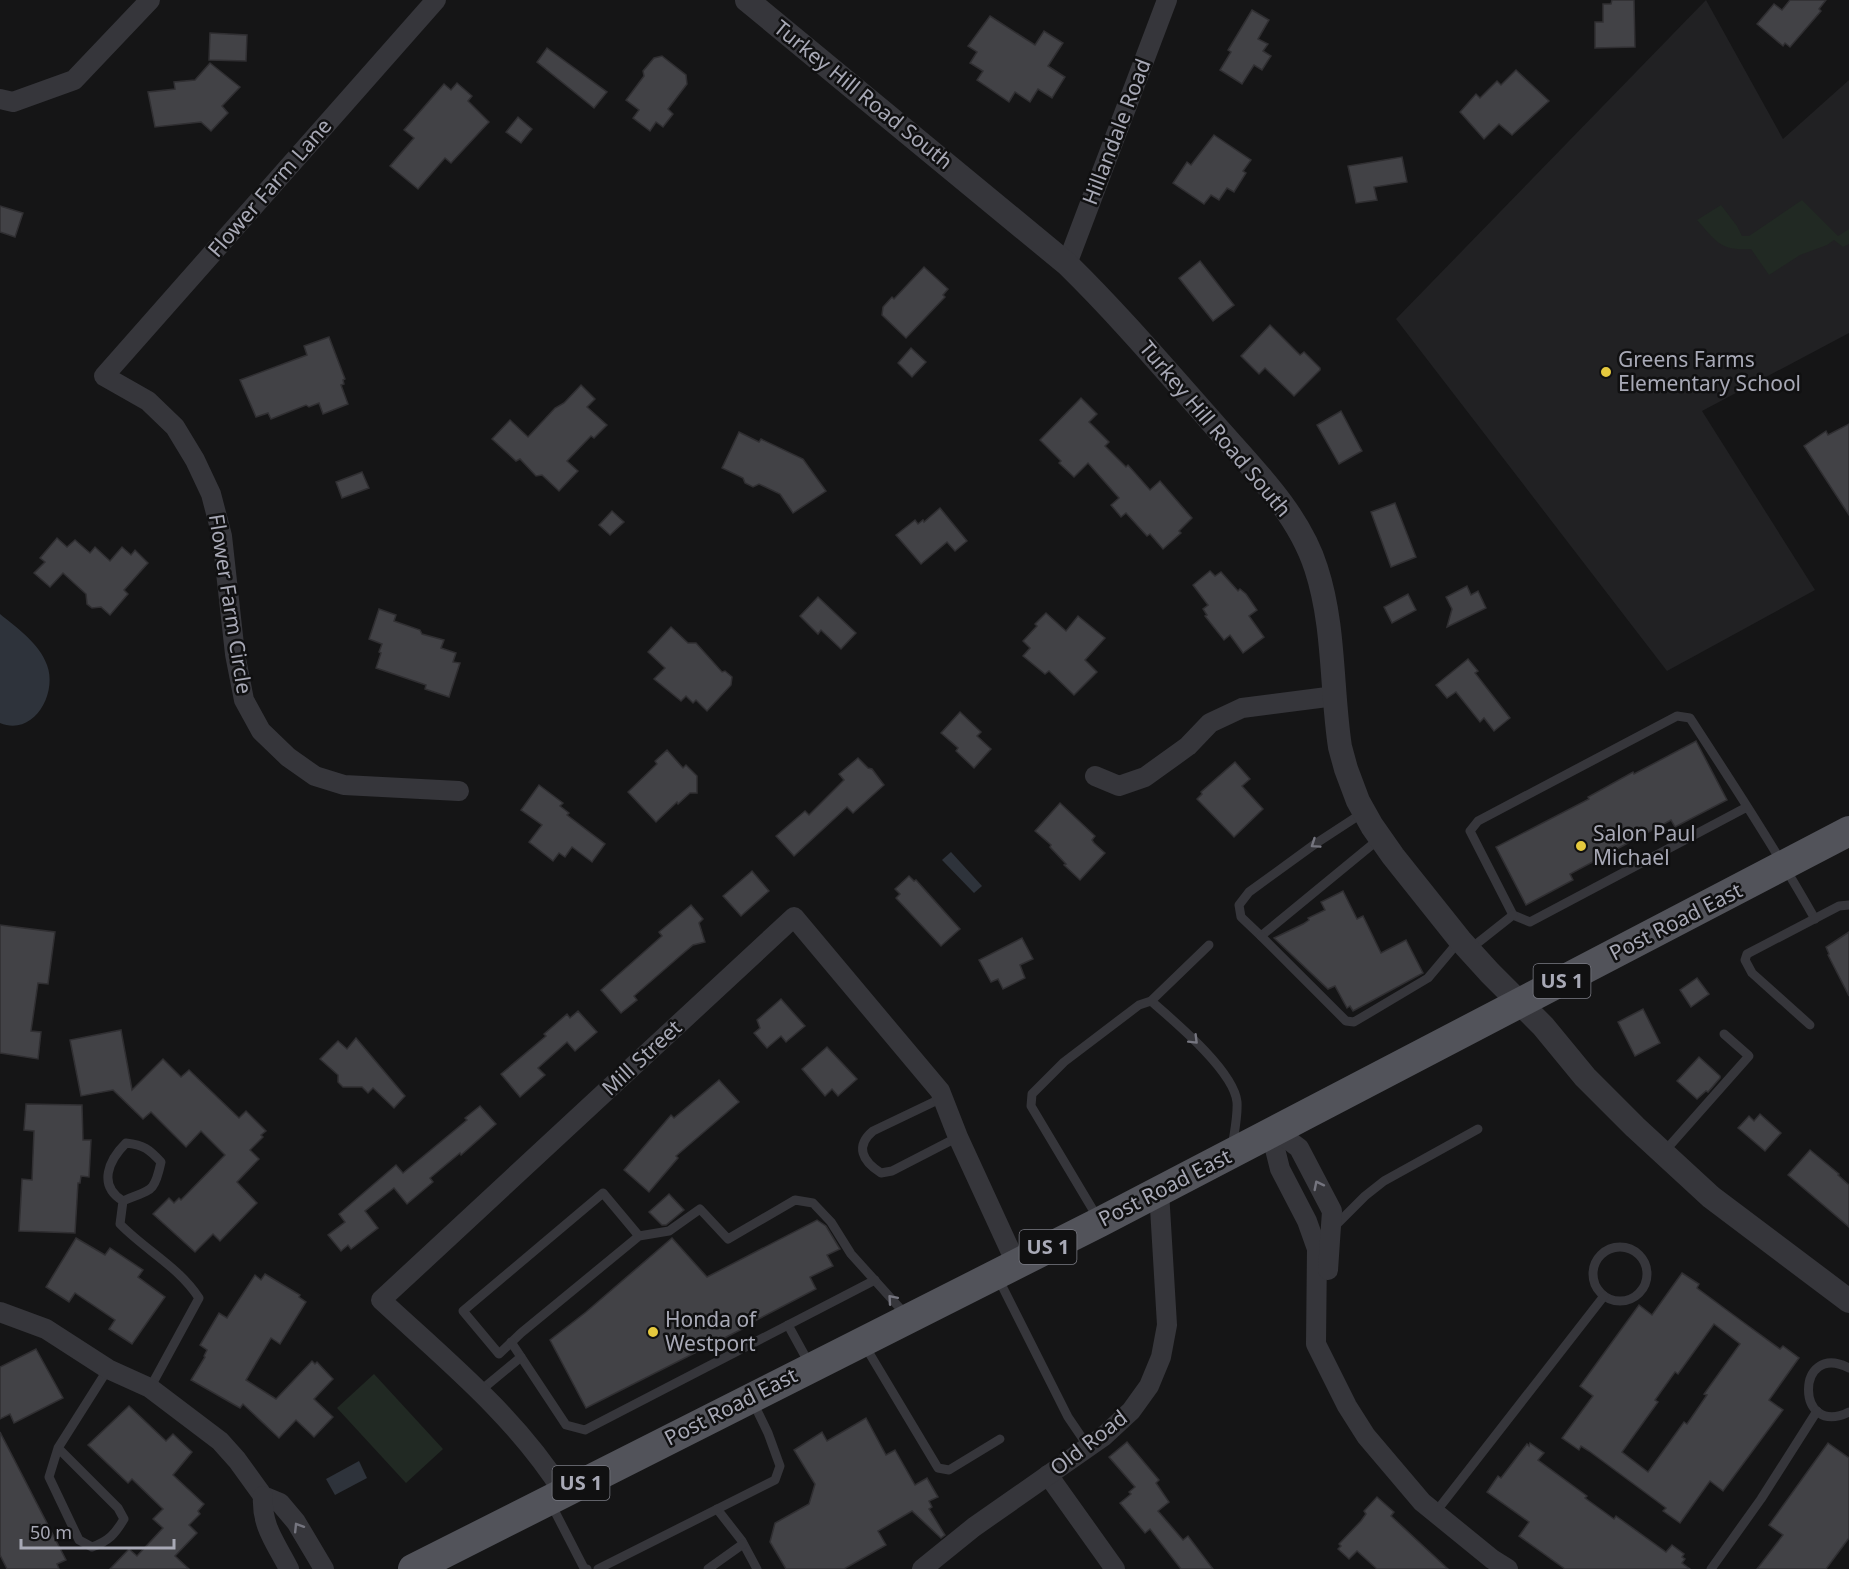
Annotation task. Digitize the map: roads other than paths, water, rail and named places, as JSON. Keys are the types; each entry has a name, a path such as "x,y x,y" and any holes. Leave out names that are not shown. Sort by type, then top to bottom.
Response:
{"main road":[{"name":"Post Road East","path":"413,1569 1100,1222 1849,831"}],"street":[{"path":"0,99 13,102 74,80 150,0"},
{"name":"Flower Farm Lane","path":"104,376 436,0"},
{"name":"Turkey Hill Road South","path":"747,0 1067,264 1112,308 1260,477 1297,527 1316,565 1327,605 1339,739 1346,769 1364,812 1380,838 1465,944 1490,973 1543,1026 1585,1077 1711,1197 1849,1301"},
{"name":"Hillandale Road","path":"1067,264 1167,0"},
{"name":"Flower Farm Circle","path":"104,376 148,401 175,427 195,460 211,494 222,536 235,654 244,700 261,732 288,757 315,776 344,785 459,791"},
{"path":"1095,776 1119,786 1145,777 1188,746 1210,723 1242,708 1335,696"},
{"name":"Mill Street","path":"556,1496 537,1454 480,1391 381,1300 794,917 939,1091 1006,1268"},
{"path":"1275,1130 1291,1141 1305,1157 1332,1211 1324,1327 1328,1366"},
{"path":"1275,1130 1275,1149 1280,1169 1307,1221 1317,1249 1316,1344 1347,1406 1366,1436 1422,1502 1492,1559 1508,1569"},
{"name":"Old Road","path":"922,1569 975,1527 1089,1448 1131,1411 1149,1386 1161,1357 1166,1333 1167,1309 1159,1191"},
{"path":"0,1312 46,1329 108,1369 150,1388 220,1441 263,1496 280,1503 296,1522 324,1569"},
{"path":"1048,1475 1114,1569"},
{"path":"263,1496 262,1513 289,1569"}],"lane":[{"path":"1747,807 1530,922 1513,915 1470,831 1478,821 1677,716 1690,718 1785,865 1815,919"},
{"path":"1364,812 1314,844 1248,892 1239,905 1241,916 1346,1021 1354,1022 1428,978 1465,944 1513,915"},
{"path":"1261,936 1380,838"},
{"path":"1810,1025 1752,973 1745,960 1747,954 1839,906 1849,905"},
{"path":"1100,1222 1031,1106 1032,1094 1064,1062 1139,1005 1151,1001 1209,945"},
{"path":"1151,1001 1198,1044 1231,1084 1237,1100 1231,1154"},
{"path":"1663,1153 1749,1056 1724,1034"},
{"path":"942,1098 873,1131 864,1138 861,1146 863,1152 873,1168 881,1173 892,1171 958,1137"},
{"path":"1330,1230 1384,1181 1478,1129"},
{"path":"126,1143 141,1145 161,1162 158,1178 149,1192 123,1201 114,1196 108,1183 109,1167 116,1153 126,1143"},
{"path":"639,1236 603,1193 463,1311 499,1354 639,1236 669,1231 700,1209 728,1239 795,1200 813,1203 831,1222 851,1254 909,1318"},
{"path":"123,1201 120,1224 138,1242 174,1268 190,1284 199,1298 150,1388"},
{"path":"1623,1246 1636,1251 1646,1262 1648,1276 1642,1290 1631,1299 1617,1301 1604,1296 1595,1285 1593,1271 1598,1257 1609,1248 1623,1246"},
{"path":"1006,1268 1068,1417 1089,1448"},
{"path":"511,1342 566,1425 585,1430 875,1280"},
{"path":"1435,1513 1604,1296"},
{"path":"788,1326 811,1368"},
{"path":"863,1341 938,1468 949,1470 1000,1439"},
{"path":"480,1391 521,1357"},
{"path":"1849,1368 1834,1363 1818,1368 1808,1381 1808,1398 1817,1411 1833,1417 1849,1412"},
{"path":"58,1448 118,1508 124,1518 116,1532 105,1543 92,1547 79,1540 49,1477 58,1448 108,1369"},
{"path":"597,1569 775,1480 780,1466 768,1433 750,1397"},
{"path":"1711,1569 1761,1498 1817,1411"},
{"path":"556,1496 586,1569"},
{"path":"717,1509 743,1544 757,1569"},
{"path":"708,1569 743,1544"}],"place":[{"name":"Greens Farms Elementary School","path":"1606,372"},
{"name":"Salon Paul Michael","path":"1581,846"},
{"name":"Honda of Westport","path":"653,1332"}]}
